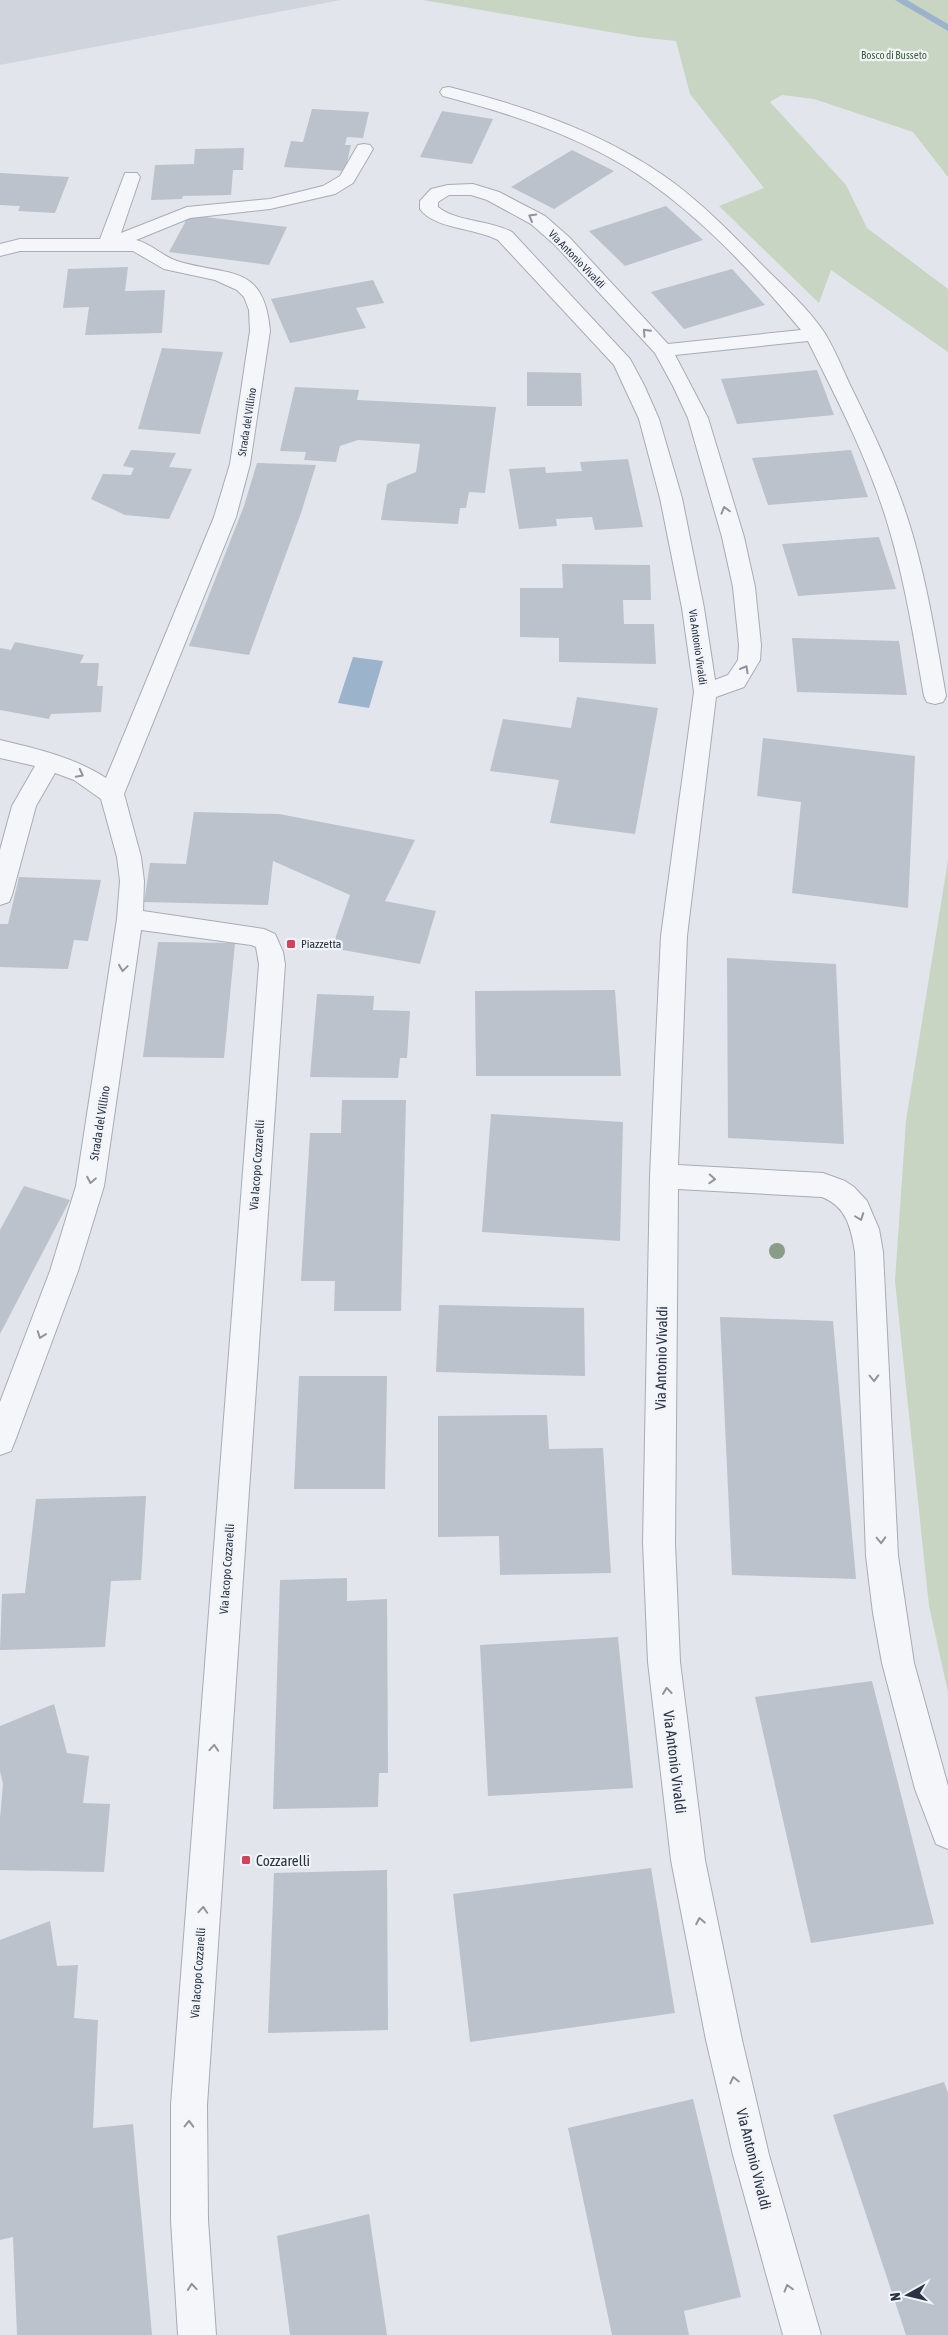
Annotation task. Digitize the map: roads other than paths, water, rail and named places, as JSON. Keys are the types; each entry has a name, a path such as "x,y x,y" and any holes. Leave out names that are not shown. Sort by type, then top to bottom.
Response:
{"street":[{"path":"449,92 486,101 567,131 597,145 651,175 683,198 716,228 815,334 866,439 898,524 917,598 935,696"},
{"path":"108,244 187,212 270,204 329,190 347,179 364,149"},
{"path":"108,244 130,177"},
{"name":"Via Antonio Vivaldi","path":"704,692 736,681 744,672 749,660 750,645 746,606 733,537 698,418 683,386 662,350 562,241 538,220 493,196 473,189 448,190 431,197 429,209 435,215 487,226 506,236 623,363 648,419 671,498 693,608 704,692 674,936 664,1176 659,1543 664,1662 672,1743 688,1860 724,2040 751,2155 802,2335"},
{"name":"Strada del Villino","path":"0,1441 64,1271 90,1186 130,920 132,881 129,857 112,794 225,517 240,464 260,330 260,317 252,294 245,284 235,278 169,265 142,248 108,244 10,248"},
{"path":"662,350 815,334"},
{"path":"0,748 50,761 82,774 112,794"},
{"path":"0,895 24,806 50,761"},
{"name":"Via Iacopo Cozzarelli","path":"130,920 255,936 266,942 272,964 189,2105 188,2203 192,2284 197,2335"},
{"path":"664,1176 824,1185 838,1189 856,1206 862,1218 869,1252 882,1556 889,1613 898,1663 927,1771 948,1832"}],"water":[{"path":"353,657 383,661 369,708 338,703"}],"waterway":[{"path":"900,0 948,28"}],"place":[{"name":"Piazzetta","path":"291,944"},
{"name":"Cozzarelli","path":"246,1860"}],"park label":[{"name":"Bosco di Busseto","path":"894,55"}]}
